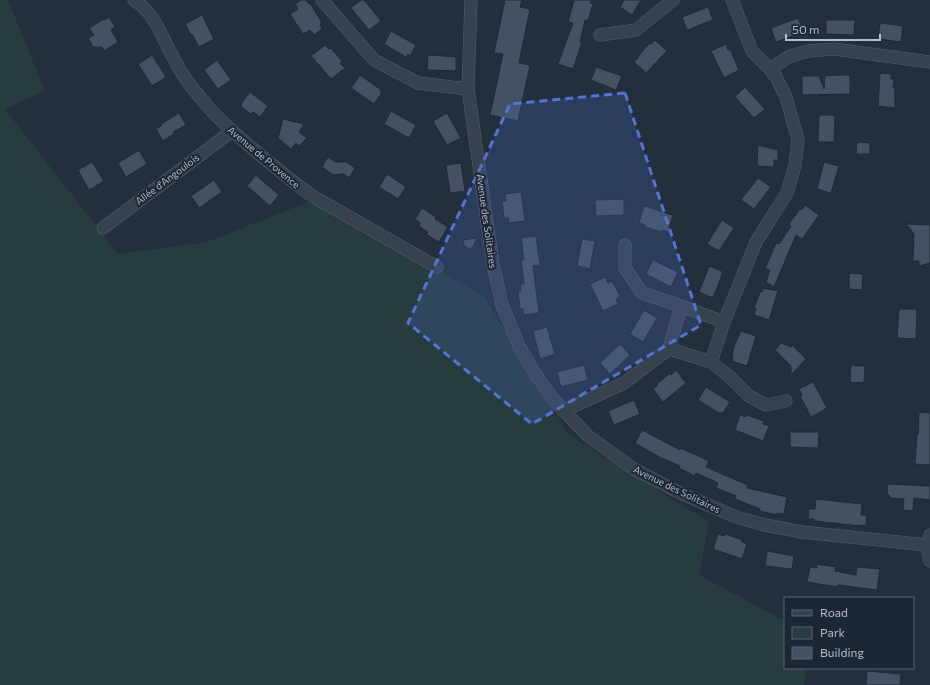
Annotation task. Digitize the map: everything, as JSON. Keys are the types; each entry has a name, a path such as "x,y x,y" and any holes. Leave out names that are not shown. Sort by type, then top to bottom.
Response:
{"street":[{"name":"Avenue de Provence","path":"134,0 148,11 154,19 173,58 199,97 232,131 297,185 314,197 437,267"},
{"path":"322,0 374,60 418,83 468,89"},
{"name":"Avenue des Solitaires","path":"471,0 468,89 493,264 502,305 514,336 526,360 544,388 563,411 588,436 634,469 678,492 736,517 780,529 823,535 929,540"},
{"path":"600,35 636,30 673,0"},
{"path":"711,362 724,322 756,242 787,193 795,165 798,140 786,97 770,69 752,51 732,0"},
{"path":"770,69 790,56 809,51 834,49 930,62"},
{"name":"Allée d'Angoulois","path":"103,228 232,131"},
{"path":"625,245 625,268 642,293 724,322"},
{"path":"563,411 624,383 669,349 681,306"},
{"path":"669,349 711,362 730,377 749,396 766,404 786,401"},
{"path":"929,540 928,554 930,561"}],"highlighted area":[{"path":"625,93 701,325 532,424 408,323 510,104"}],"green space":[{"path":"0,0 8,0 45,91 5,109 118,254 207,242 313,200 483,295 568,434 709,522 699,575 784,620 784,669 806,669 804,685 0,685"}],"building":[{"path":"301,0 306,0 309,4 310,3 322,23 320,24 322,29 314,35 310,30 303,34 290,14 298,9 295,4"},
{"path":"361,0 364,0 381,21 369,30 351,8"},
{"path":"505,0 522,0 520,7 530,9 519,63 530,65 518,121 490,115 503,54 494,53"},
{"path":"574,0 591,0 590,3 593,4 588,21 585,20 580,42 582,42 573,69 558,64 573,23 568,22"},
{"path":"624,0 641,0 632,15 620,7"},
{"path":"708,7 713,20 687,30 682,17"},
{"path":"202,15 214,39 199,47 185,24"},
{"path":"109,17 115,27 111,30 118,42 104,51 102,47 93,47 88,38 94,35 89,28"},
{"path":"798,18 804,32 776,42 771,28"},
{"path":"826,20 855,20 854,35 826,34"},
{"path":"880,23 903,26 901,42 878,39"},
{"path":"391,31 416,45 410,56 408,54 406,57 384,44"},
{"path":"655,40 667,51 646,73 634,62 650,43 651,44"},
{"path":"726,44 728,50 730,49 739,70 724,78 711,51"},
{"path":"325,45 329,49 331,48 342,61 340,63 345,68 331,79 311,56"},
{"path":"152,55 166,77 152,86 138,64"},
{"path":"428,55 456,57 456,71 427,70"},
{"path":"217,60 231,80 218,89 204,70"},
{"path":"596,67 622,76 616,90 591,80"},
{"path":"880,73 891,74 891,79 894,79 893,88 895,88 895,108 878,106"},
{"path":"360,75 381,90 381,94 374,104 351,88"},
{"path":"850,75 850,94 802,95 802,76 819,76 824,89 825,76"},
{"path":"745,87 765,109 754,118 735,97"},
{"path":"250,92 268,106 260,117 253,112 251,114 240,106"},
{"path":"391,111 416,125 409,138 384,124"},
{"path":"179,113 186,125 173,132 174,134 163,141 156,129 162,125 161,124"},
{"path":"447,113 461,138 447,145 433,121"},
{"path":"819,115 835,115 834,142 818,142"},
{"path":"283,119 304,124 299,132 307,138 299,146 296,143 291,149 278,138"},
{"path":"857,142 870,143 870,154 856,154"},
{"path":"758,145 778,150 778,160 774,160 774,167 757,166"},
{"path":"139,150 147,164 126,177 118,163"},
{"path":"328,157 335,162 346,162 355,168 349,178 344,174 333,175 322,167"},
{"path":"92,162 104,181 89,190 78,170"},
{"path":"824,162 839,166 831,193 817,189"},
{"path":"461,163 465,191 450,193 446,165"},
{"path":"387,174 406,187 398,199 379,187"},
{"path":"256,175 279,195 270,206 247,186"},
{"path":"758,178 771,187 754,209 741,200"},
{"path":"214,180 222,192 199,208 191,196"},
{"path":"521,192 525,221 509,223 508,218 504,218 502,201 506,201 505,194"},
{"path":"624,199 624,215 596,216 595,200"},
{"path":"805,205 819,215 802,239 796,235 774,287 766,282 770,270 765,269 776,243 779,244 791,226 789,224 800,209 802,210"},
{"path":"644,206 673,215 668,232 662,230 661,232 645,227 645,225 639,223"},
{"path":"422,208 436,217 435,219 448,227 439,242 426,234 428,232 419,226 420,223 415,219"},
{"path":"722,220 734,228 719,251 707,244"},
{"path":"906,224 930,225 930,263 919,266 919,261 913,261 914,234"},
{"path":"536,236 540,265 533,266 539,313 523,315 523,309 520,309 518,291 521,291 520,284 524,284 521,260 524,260 521,238"},
{"path":"477,238 473,247 470,249 464,246 463,240"},
{"path":"582,239 595,241 590,269 577,266"},
{"path":"653,260 678,272 671,287 646,274"},
{"path":"709,266 722,271 722,275 713,298 699,292"},
{"path":"849,273 863,274 862,290 849,289"},
{"path":"605,277 608,283 612,281 620,296 616,299 618,304 603,311 590,284"},
{"path":"763,288 778,291 769,320 754,315 756,309 754,308"},
{"path":"899,309 917,309 916,339 897,338"},
{"path":"644,310 657,318 643,342 630,334"},
{"path":"547,327 555,354 540,359 533,331"},
{"path":"741,331 756,336 747,366 732,361 732,354 735,344"},
{"path":"781,343 791,347 792,345 806,359 791,375 791,366 775,350"},
{"path":"620,344 630,355 610,374 600,363"},
{"path":"584,365 588,380 561,387 557,372"},
{"path":"851,365 865,366 864,383 850,382"},
{"path":"676,370 686,383 663,402 653,389 670,373 671,375"},
{"path":"813,382 827,408 811,417 800,396 802,395 799,389"},
{"path":"706,387 730,402 723,413 719,413 698,400"},
{"path":"634,400 640,414 614,425 608,411"},
{"path":"919,412 930,413 930,465 915,464"},
{"path":"740,415 746,417 747,415 764,421 763,424 769,426 763,441 735,430"},
{"path":"642,430 680,450 681,448 709,461 706,467 748,485 747,488 787,497 784,514 777,513 777,515 760,511 760,509 735,499 736,496 716,488 718,483 696,473 695,476 679,468 680,466 659,457 635,443"},
{"path":"790,432 819,432 818,448 790,447"},
{"path":"888,484 930,486 930,500 914,498 913,511 903,510 904,499 891,498 887,493"},
{"path":"816,499 862,504 861,515 867,515 866,526 814,521 814,519 808,519 809,509 815,509"},
{"path":"718,534 724,536 725,534 742,540 742,542 747,544 742,559 713,549"},
{"path":"767,551 794,556 792,569 765,566"},
{"path":"816,564 836,567 835,571 856,575 857,567 880,569 877,590 838,585 837,587 807,582 810,567 817,568"},
{"path":"867,671 901,674 900,685 866,685"}]}
